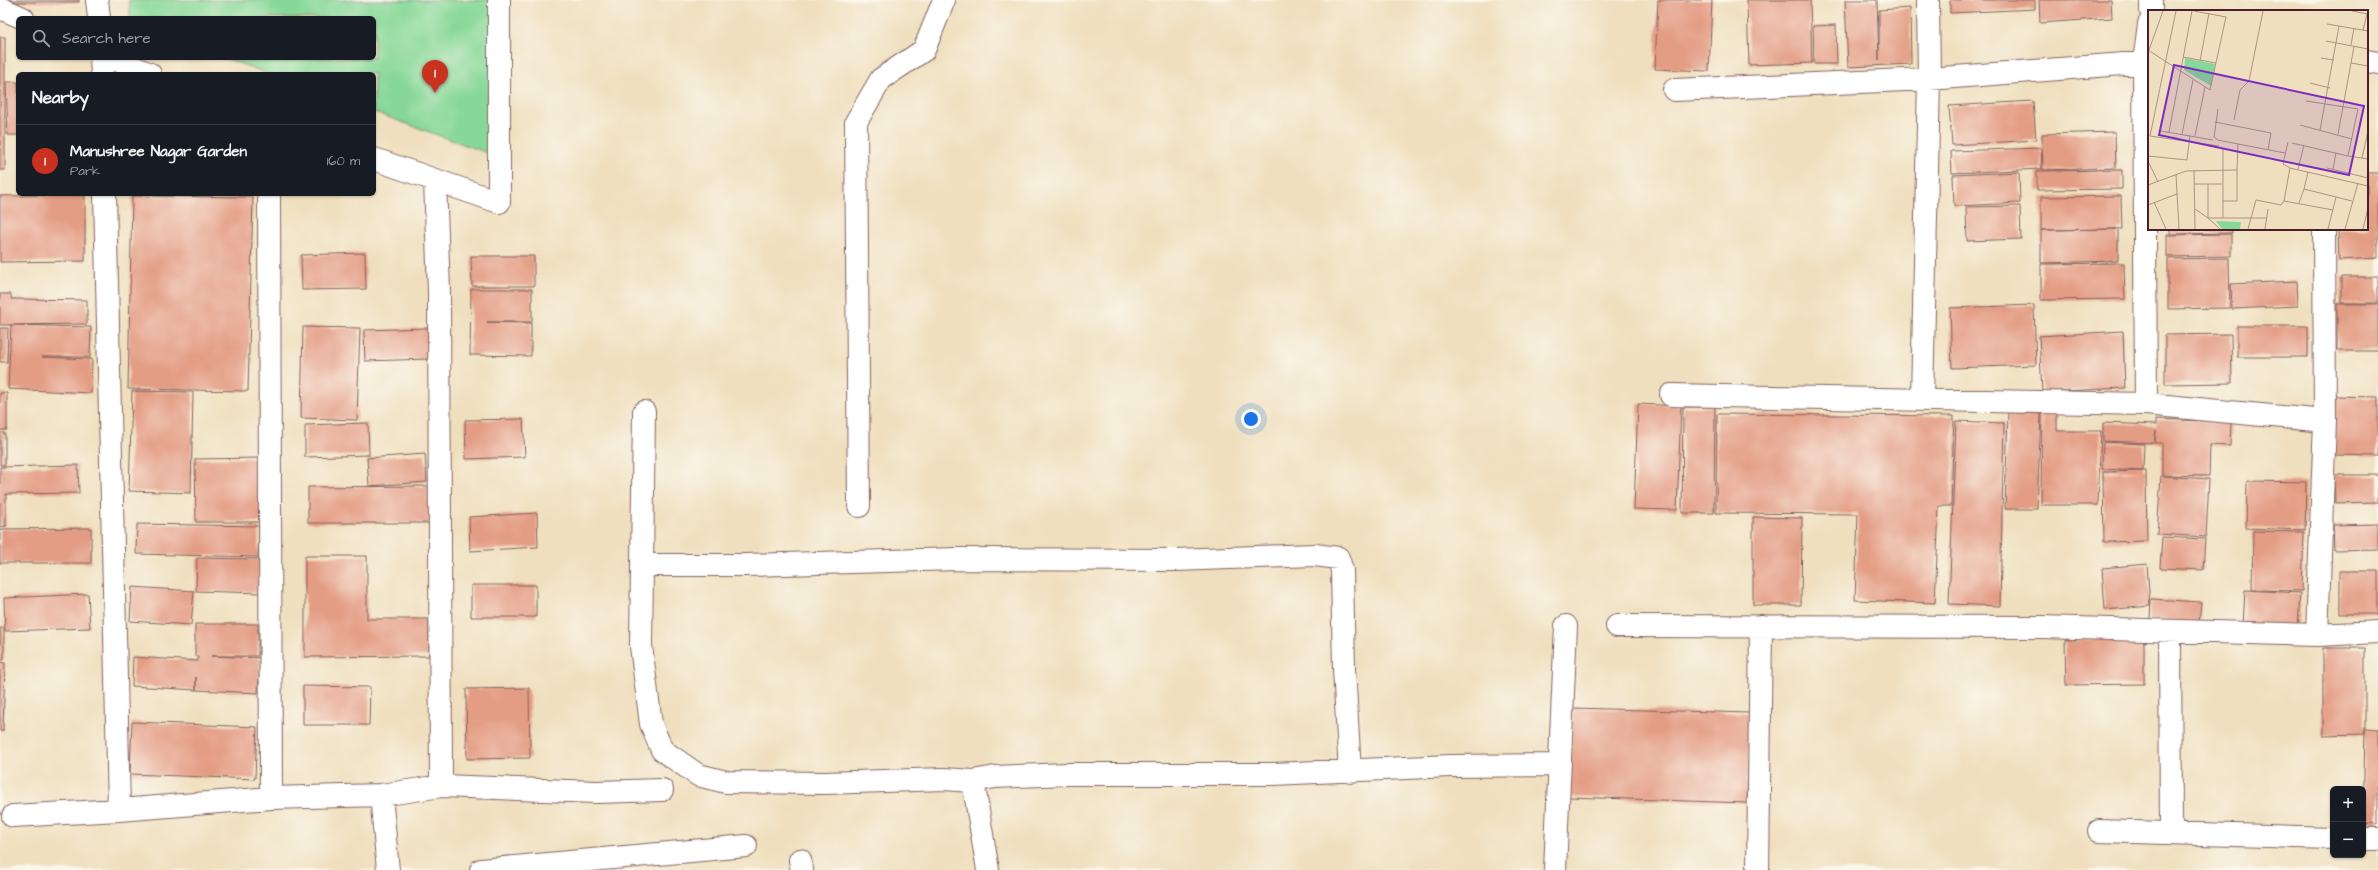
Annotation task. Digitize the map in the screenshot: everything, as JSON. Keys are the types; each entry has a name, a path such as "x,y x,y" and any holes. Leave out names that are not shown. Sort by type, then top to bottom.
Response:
{"street":[{"path":"97,0 99,16"},
{"path":"376,160 499,202 499,0"},
{"path":"859,506 856,122 881,79 924,50 944,0"},
{"path":"1922,400 1929,79 1928,0"},
{"path":"0,8 18,16"},
{"path":"2146,404 2148,43"},
{"path":"101,60 102,72"},
{"path":"116,60 145,72"},
{"path":"2368,61 2378,62"},
{"path":"1674,90 1929,79 2147,62"},
{"path":"436,180 439,292 441,786"},
{"path":"104,196 119,810"},
{"path":"269,196 271,798"},
{"path":"2317,635 2325,421 2324,230"},
{"path":"1671,395 2146,404 2325,421"},
{"path":"644,412 641,646 651,724 662,750 698,775 726,782 758,784 944,779 974,781 995,778 1067,774 1350,772 1450,766 1560,765"},
{"path":"642,565 747,565 964,559 1175,560 1315,555 1338,558 1342,570 1344,669 1350,772"},
{"path":"1555,870 1566,626"},
{"path":"1617,626 2041,627 2317,635 2378,632"},
{"path":"1758,870 1761,626"},
{"path":"2170,631 2171,833"},
{"path":"974,781 988,870"},
{"path":"13,816 119,810 271,798 381,795 441,786 596,792 662,790"},
{"path":"381,795 388,870"},
{"path":"2099,831 2330,838"},
{"path":"2366,839 2378,839"},
{"path":"480,870 746,846"}],"green space":[{"path":"129,0 495,0 496,156 376,113 376,72 263,72 230,60 376,60 376,16 130,16"}],"building":[{"path":"0,0 79,0 79,2 4,2"},
{"path":"1658,0 1712,0 1709,71 1655,69"},
{"path":"1747,0 1810,0 1812,63 1749,65"},
{"path":"1845,0 1877,0 1879,60 1879,10 1910,8 1911,64 1848,67"},
{"path":"1950,0 2035,0 2035,9 1950,13"},
{"path":"2039,0 2111,0 2112,18 2040,23"},
{"path":"1836,25 1837,64 1814,64 1813,26"},
{"path":"0,37 5,37 5,170 0,170"},
{"path":"6,82 16,82 16,135 8,135"},
{"path":"2033,101 2036,140 1952,145 1949,106"},
{"path":"2115,132 2116,168 2043,170 2042,134"},
{"path":"2041,148 2042,169 1952,173 1951,151"},
{"path":"2122,170 2122,189 2037,190 2037,171"},
{"path":"2019,172 2020,203 1954,206 1953,175"},
{"path":"2368,173 2378,173 2378,258 2339,260 2338,230 2368,230"},
{"path":"0,196 85,196 85,261 0,262"},
{"path":"132,196 253,197 248,391 128,389"},
{"path":"2121,196 2122,229 2041,230 2041,197"},
{"path":"2020,206 2021,239 1967,241 1966,207"},
{"path":"2118,229 2118,261 2041,263 2041,230"},
{"path":"2170,230 2232,230 2232,233 2170,234"},
{"path":"2231,234 2231,256 2167,257 2167,235"},
{"path":"365,253 366,289 302,290 301,255"},
{"path":"471,256 534,256 534,286 472,286"},
{"path":"2229,258 2230,308 2168,309 2168,259"},
{"path":"2124,263 2125,299 2041,300 2041,264"},
{"path":"2341,277 2378,277 2378,303 2341,303"},
{"path":"2297,281 2298,306 2232,309 2231,284"},
{"path":"471,289 532,289 532,322 487,322 531,323 531,356 470,355"},
{"path":"0,294 11,294 11,299 87,300 87,324 0,325"},
{"path":"2337,304 2378,304 2378,351 2337,351"},
{"path":"2034,305 2036,365 1952,368 1950,308"},
{"path":"11,325 91,327 90,357 42,357 92,359 91,393 8,389"},
{"path":"2237,326 2308,326 2308,357 2237,357"},
{"path":"303,327 360,328 357,420 301,418"},
{"path":"0,328 8,328 7,362 0,362"},
{"path":"428,328 429,359 365,361 364,330"},
{"path":"2123,331 2125,388 2042,392 2039,336"},
{"path":"2231,334 2232,383 2165,384 2165,335"},
{"path":"132,391 193,392 191,493 129,491"},
{"path":"0,393 7,393 7,430 0,430"},
{"path":"2335,396 2378,397 2378,456 2333,455"},
{"path":"1638,404 1681,406 1677,510 1634,509"},
{"path":"1683,407 1715,407 1714,513 1682,513"},
{"path":"2008,412 2041,414 2037,509 2005,509"},
{"path":"2042,412 2057,412 2057,431 2101,431 2098,505 2041,505"},
{"path":"1717,414 1954,416 1951,506 1939,506 1935,603 1855,600 1858,514 1716,513"},
{"path":"523,419 525,457 466,459 465,420"},
{"path":"2156,419 2231,422 2230,446 2210,445 2209,476 2162,475 2162,443 2155,443 2156,431 2154,443 2103,441 2103,423 2156,425"},
{"path":"1956,421 2004,423 2000,606 1949,604"},
{"path":"368,423 369,455 305,457 305,425"},
{"path":"0,433 5,433 5,465 0,465"},
{"path":"2103,442 2144,444 2143,471 2102,469"},
{"path":"425,454 427,482 369,486 367,458"},
{"path":"262,458 262,522 196,522 195,459"},
{"path":"78,465 79,493 6,494 6,526 0,527 0,467"},
{"path":"2146,471 2147,541 2104,542 2103,472"},
{"path":"2334,475 2378,475 2378,502 2335,503"},
{"path":"2161,476 2209,479 2206,537 2157,534"},
{"path":"2247,481 2306,482 2305,530 2246,528"},
{"path":"430,486 430,523 308,523 308,487"},
{"path":"537,513 538,547 470,551 469,517"},
{"path":"1753,517 1802,518 1801,605 1753,605"},
{"path":"137,524 259,526 258,557 136,554"},
{"path":"2378,524 2378,549 2334,550 2333,525"},
{"path":"91,528 91,563 0,563 0,529"},
{"path":"2253,531 2304,532 2302,591 2252,590"},
{"path":"2162,537 2205,539 2203,570 2160,568"},
{"path":"305,556 367,556 367,619 429,619 429,656 305,657"},
{"path":"197,558 260,559 260,593 196,591"},
{"path":"2147,564 2150,606 2105,610 2102,568"},
{"path":"2340,571 2378,571 2378,614 2340,614"},
{"path":"471,585 536,585 536,617 471,617"},
{"path":"132,587 194,591 191,625 130,621"},
{"path":"2245,590 2300,593 2298,628 2243,626"},
{"path":"88,594 90,628 5,631 4,598"},
{"path":"2151,599 2201,602 2199,623 2150,620"},
{"path":"195,624 258,624 258,656 211,656 260,658 258,693 132,686 133,657 198,661 198,656 195,656"},
{"path":"0,628 4,628 4,660 0,660"},
{"path":"2144,638 2144,684 2066,685 2065,640"},
{"path":"2323,648 2365,648 2365,734 2323,735"},
{"path":"0,662 5,663 3,731 0,731"},
{"path":"303,686 370,687 369,725 303,725"},
{"path":"529,688 530,758 467,759 466,689"},
{"path":"1573,708 1750,713 1747,803 1569,797"},
{"path":"132,722 257,727 255,779 130,774"},
{"path":"2365,729 2378,730 2378,824 2366,823 2366,786 2364,786"}],"place":[{"name":"Manushree Nagar Garden","path":"435,93"}]}
